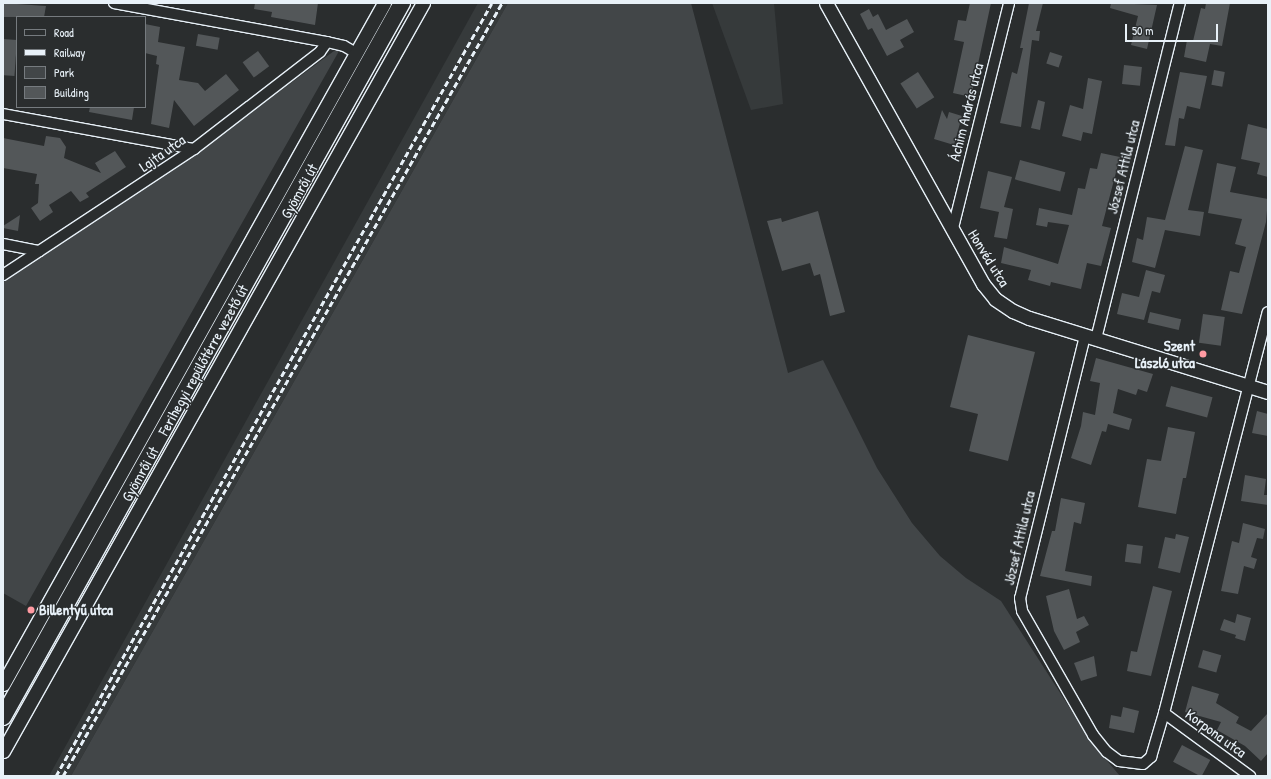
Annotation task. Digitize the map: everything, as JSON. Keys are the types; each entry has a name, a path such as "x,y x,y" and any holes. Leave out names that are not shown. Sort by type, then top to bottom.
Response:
{"main road":[{"name":"Ferihegyi repülőtérre vezető út","path":"3,717 402,3"}],"street":[{"path":"114,3 327,42 356,53"},
{"name":"Gyömrői út","path":"3,684 384,3"},
{"name":"Gyömrői út","path":"3,751 423,3"},
{"name":"Honvéd utca","path":"826,3 983,284 995,299 1018,314 1268,392"},
{"name":"Áchim András utca","path":"953,228 1009,3"},
{"name":"József Attila utca","path":"1164,713 1152,757 1143,764 1119,761 1107,752 1093,735 1022,611 1020,598 1023,578 1180,3"},
{"name":"Lajta utca","path":"3,275 194,149 320,52 327,42"},
{"path":"3,114 194,149"},
{"path":"3,244 39,251"},
{"path":"1164,713 1268,312"},
{"name":"Korpona utca","path":"1164,713 1250,776"}],"shaded area":[{"path":"478,3 508,3 71,776 49,776"},
{"path":"712,3 774,3 783,104 751,110"}],"green space":[{"path":"508,3 691,3 788,373 823,360 877,468 912,523 940,556 966,578 1001,601 1093,744 1120,776 71,776"},
{"path":"334,51 339,51 26,606 3,593 3,282 175,169"}],"building":[{"path":"3,3 46,6 44,16 3,17"},
{"path":"255,3 318,3 315,25 271,17 272,12 254,9"},
{"path":"970,3 991,3 971,97 953,93 964,42 954,40 958,20 966,21"},
{"path":"1029,3 1043,3 1036,31 1040,31 1039,41 1032,40 1021,127 1000,123 1012,72 1017,74 1023,48 1020,48"},
{"path":"1111,3 1157,5 1147,49 1131,45 1138,16 1110,8"},
{"path":"1206,3 1230,3 1222,46 1210,44 1206,62 1184,57 1187,40 1193,41 1201,8 1205,9"},
{"path":"869,9 873,17 878,14 886,30 907,19 914,32 900,40 904,47 887,56 872,28 868,30 860,14"},
{"path":"146,24 160,27 158,42 185,47 179,80 198,83 205,91 226,74 239,90 194,126 174,100 169,128 151,124 159,65 156,64 157,56 146,53"},
{"path":"198,34 220,38 218,50 196,46"},
{"path":"3,39 16,40 14,76 3,75"},
{"path":"258,51 269,66 254,78 243,62"},
{"path":"1050,52 1062,56 1059,67 1046,63"},
{"path":"1124,65 1142,67 1140,86 1122,84"},
{"path":"1214,70 1225,72 1222,87 1211,85"},
{"path":"918,72 934,97 917,109 900,83"},
{"path":"1180,72 1207,76 1200,109 1187,106 1184,119 1179,118 1175,146 1165,145"},
{"path":"1088,78 1102,81 1092,134 1083,132 1081,141 1062,136 1070,105 1083,109"},
{"path":"1038,100 1045,102 1040,130 1031,128"},
{"path":"90,108 134,108 132,120 89,112"},
{"path":"942,110 947,119 949,112 962,116 954,145 934,139"},
{"path":"1248,124 1268,129 1268,177 1257,174 1260,163 1241,159"},
{"path":"46,136 60,138 66,147 64,158 101,173 95,163 115,151 126,167 86,193 89,197 80,202 71,191 49,205 53,212 40,221 31,208 38,203 39,184 35,184 37,174 3,168 3,138 44,146"},
{"path":"1185,146 1203,150 1188,210 1204,212 1200,236 1165,230 1155,268 1132,262 1137,238 1143,240 1147,217 1165,220"},
{"path":"1101,153 1120,157 1102,226 1111,228 1101,266 1087,263 1081,289 1051,282 1050,286 1028,280 1031,270 1001,263 1004,247 1058,264 1069,225 1048,222 1047,227 1036,225 1039,208 1072,215 1078,188 1085,189 1090,168 1097,169"},
{"path":"1020,160 1065,172 1060,191 1015,179"},
{"path":"1217,163 1236,167 1230,192 1268,199 1266,222 1242,314 1221,310 1230,271 1239,273 1246,247 1235,244 1242,219 1208,213"},
{"path":"988,171 1012,177 1004,207 1013,209 1007,239 994,237 999,212 980,208"},
{"path":"818,211 845,312 830,316 820,274 814,276 810,263 782,271 767,221 781,218 782,222"},
{"path":"20,215 18,231 3,228 3,226"},
{"path":"1146,270 1165,275 1160,293 1152,291 1144,320 1117,314 1122,293 1139,297"},
{"path":"1150,312 1181,319 1179,330 1148,323"},
{"path":"1203,314 1225,317 1221,346 1199,343"},
{"path":"968,335 1035,352 1008,461 969,451 978,414 950,407"},
{"path":"1096,358 1153,374 1147,392 1138,389 1136,395 1118,389 1113,413 1132,419 1129,430 1108,424 1106,432 1102,431 1091,465 1071,458 1081,426 1083,412 1095,415 1100,383 1090,381"},
{"path":"1171,386 1213,397 1207,417 1166,406"},
{"path":"1257,411 1268,414 1268,436 1252,433"},
{"path":"1168,427 1195,432 1186,478 1183,478 1176,514 1138,507 1147,459 1161,461"},
{"path":"1245,475 1266,479 1264,495 1268,495 1268,505 1241,501"},
{"path":"1061,498 1085,503 1081,524 1074,522 1065,571 1092,576 1091,586 1040,576 1052,531 1055,531"},
{"path":"1243,523 1265,529 1263,539 1257,538 1251,557 1257,559 1254,569 1244,566 1238,594 1221,591 1232,541 1239,543"},
{"path":"1176,534 1189,537 1180,573 1158,568 1165,537 1175,539"},
{"path":"1127,544 1143,546 1141,564 1125,562"},
{"path":"1153,586 1172,591 1151,676 1127,671 1131,651 1137,652"},
{"path":"1069,589 1077,619 1084,616 1089,625 1076,632 1080,642 1064,650 1054,631 1046,596"},
{"path":"1237,614 1251,618 1245,641 1235,638 1236,635 1220,630 1224,619 1235,623"},
{"path":"1203,650 1221,655 1216,673 1198,667"},
{"path":"1094,656 1097,676 1081,681 1074,663"},
{"path":"1192,686 1219,694 1216,703 1239,717 1236,723 1251,731 1268,713 1268,753 1261,761 1245,746 1217,730 1221,722 1185,712"},
{"path":"1123,707 1139,711 1134,733 1109,728 1111,715 1121,717"},
{"path":"1182,745 1210,760 1202,776 1173,762"}],"railway":[{"path":"56,776 492,3"},
{"path":"63,776 502,3"}],"place":[{"name":"Szent László utca","path":"1203,354"},
{"name":"Billentyű utca","path":"31,610"}]}
